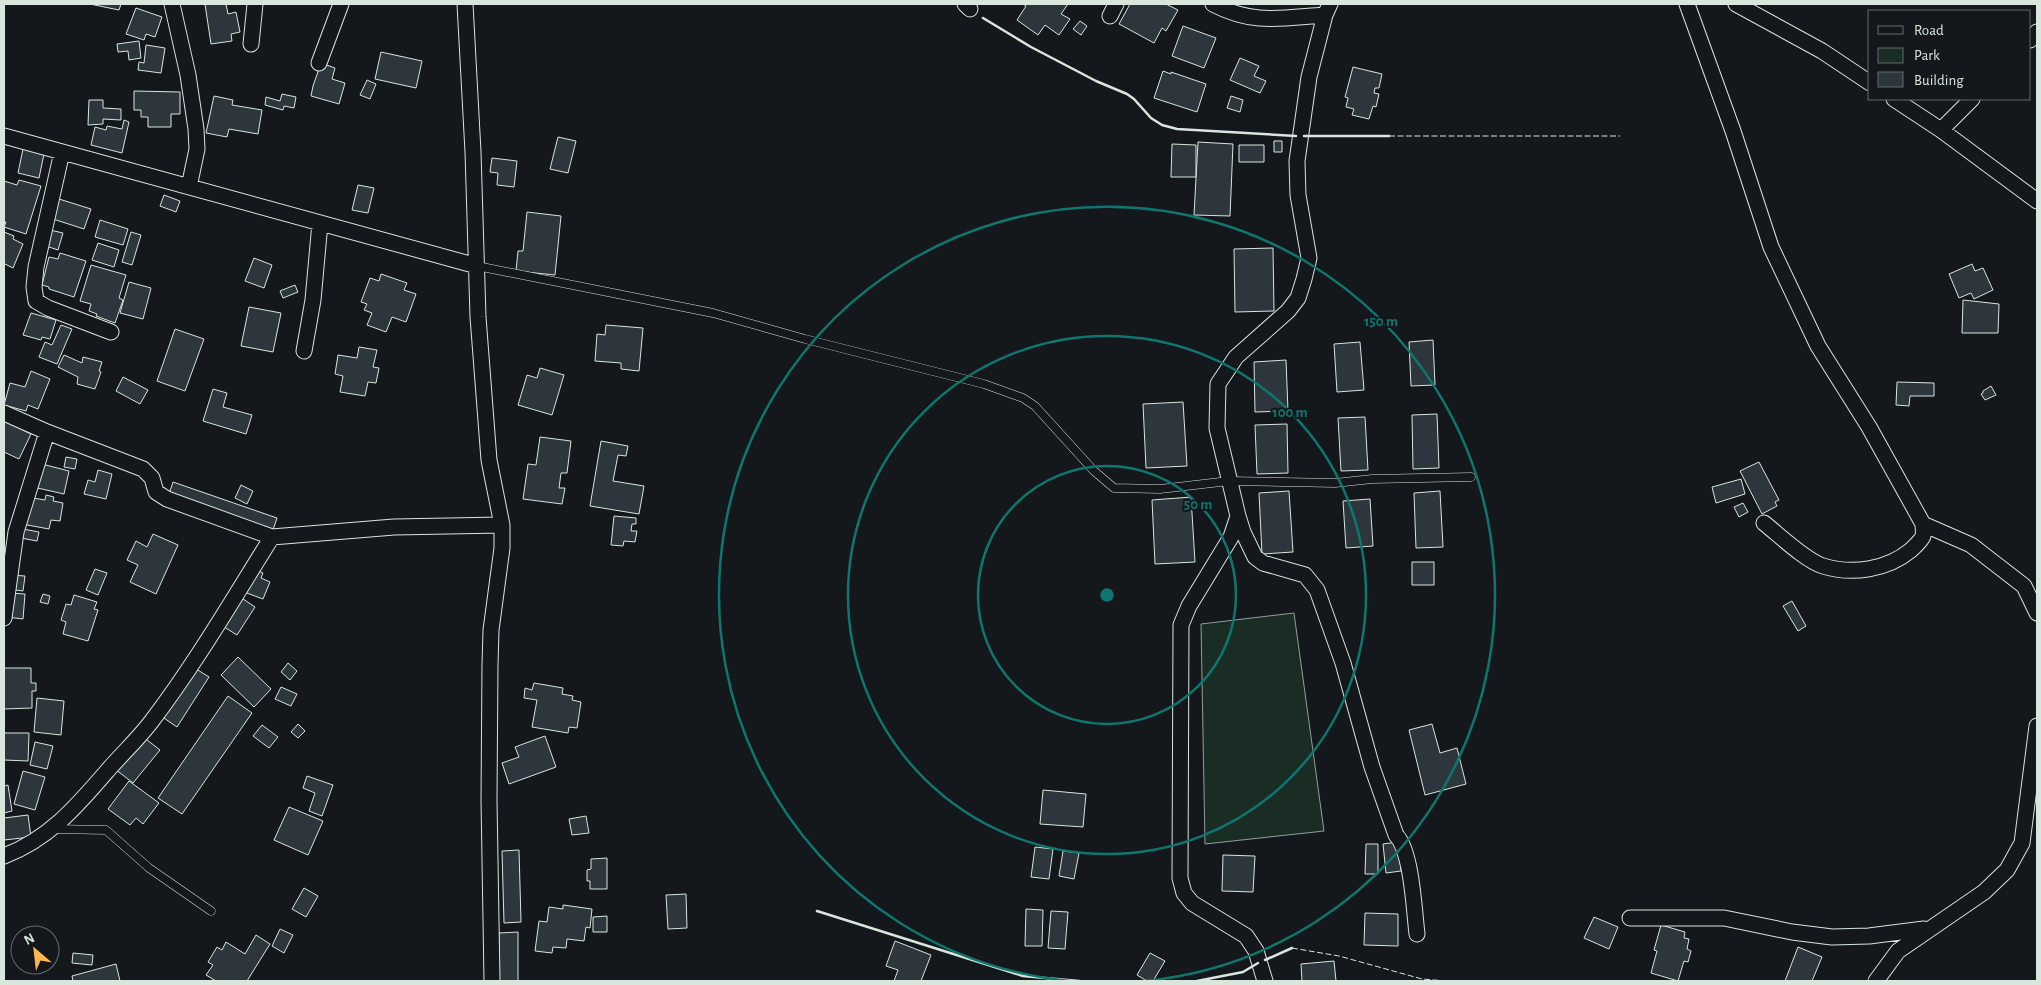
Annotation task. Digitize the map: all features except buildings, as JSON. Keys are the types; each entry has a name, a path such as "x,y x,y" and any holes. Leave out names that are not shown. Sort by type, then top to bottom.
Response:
{"street":[{"path":"172,4 188,75 196,129 197,149 189,188"},
{"path":"251,44 256,4"},
{"path":"319,63 340,4"},
{"path":"465,4 473,152 478,317 489,460 502,525 502,548 491,630 490,665 489,817 492,981"},
{"path":"1212,4 1229,12 1259,20 1328,10 1309,77 1297,161 1298,195 1309,258 1298,298 1288,311 1236,357 1218,384 1217,428 1238,516 1243,532 1255,557 1263,564 1305,575 1317,590 1343,663 1372,767 1396,836 1403,843 1411,885 1417,934"},
{"path":"1686,4 1733,131 1771,247 1818,346 1869,427 1923,524 1923,535 1917,545 1887,565 1845,570 1822,565 1797,550 1764,522"},
{"path":"1736,4 1822,51 1868,82"},
{"path":"1896,100 1941,130 2037,201"},
{"path":"1941,130 1971,100"},
{"path":"4,136 477,266"},
{"path":"62,152 36,267 34,287 36,300 48,308 111,332"},
{"path":"304,351 313,300 320,223"},
{"path":"4,412 47,432 143,469 152,478 156,492 167,499 272,537 394,527 502,525"},
{"path":"4,618 16,532 47,432"},
{"path":"1238,516 1231,537 1189,606 1181,625 1180,878 1184,893 1192,902 1246,936 1256,951 1265,981"},
{"path":"1923,524 1971,545 2024,586 2037,613"},
{"path":"4,856 19,850 54,829 78,806 150,723 202,649 272,537"},
{"path":"1876,981 1898,951 1956,913 1984,892 2007,870 2022,843 2037,726"},
{"path":"1630,918 1724,918 1792,932 1832,937 1910,932 1933,927"}],"lane":[{"path":"477,266 713,313 805,339 984,384 1023,398 1035,406 1094,471 1114,488 1160,489 1229,481 1335,483 1372,479 1472,477"},
{"path":"54,829 106,830 149,868 211,911"}],"green space":[{"path":"1294,613 1324,831 1205,844 1201,624"}],"fence":[{"path":"1389,136 1620,136"},
{"path":"1292,948 1339,956 1422,979 1446,981"}],"wall":[{"path":"983,18 1031,47 1096,81 1127,94 1151,118 1162,125 1177,129 1296,136"},
{"path":"1304,136 1389,136"},
{"path":"817,911 1023,976 1079,981"},
{"path":"1265,960 1292,948"},
{"path":"1197,981 1243,972 1258,963"}]}
